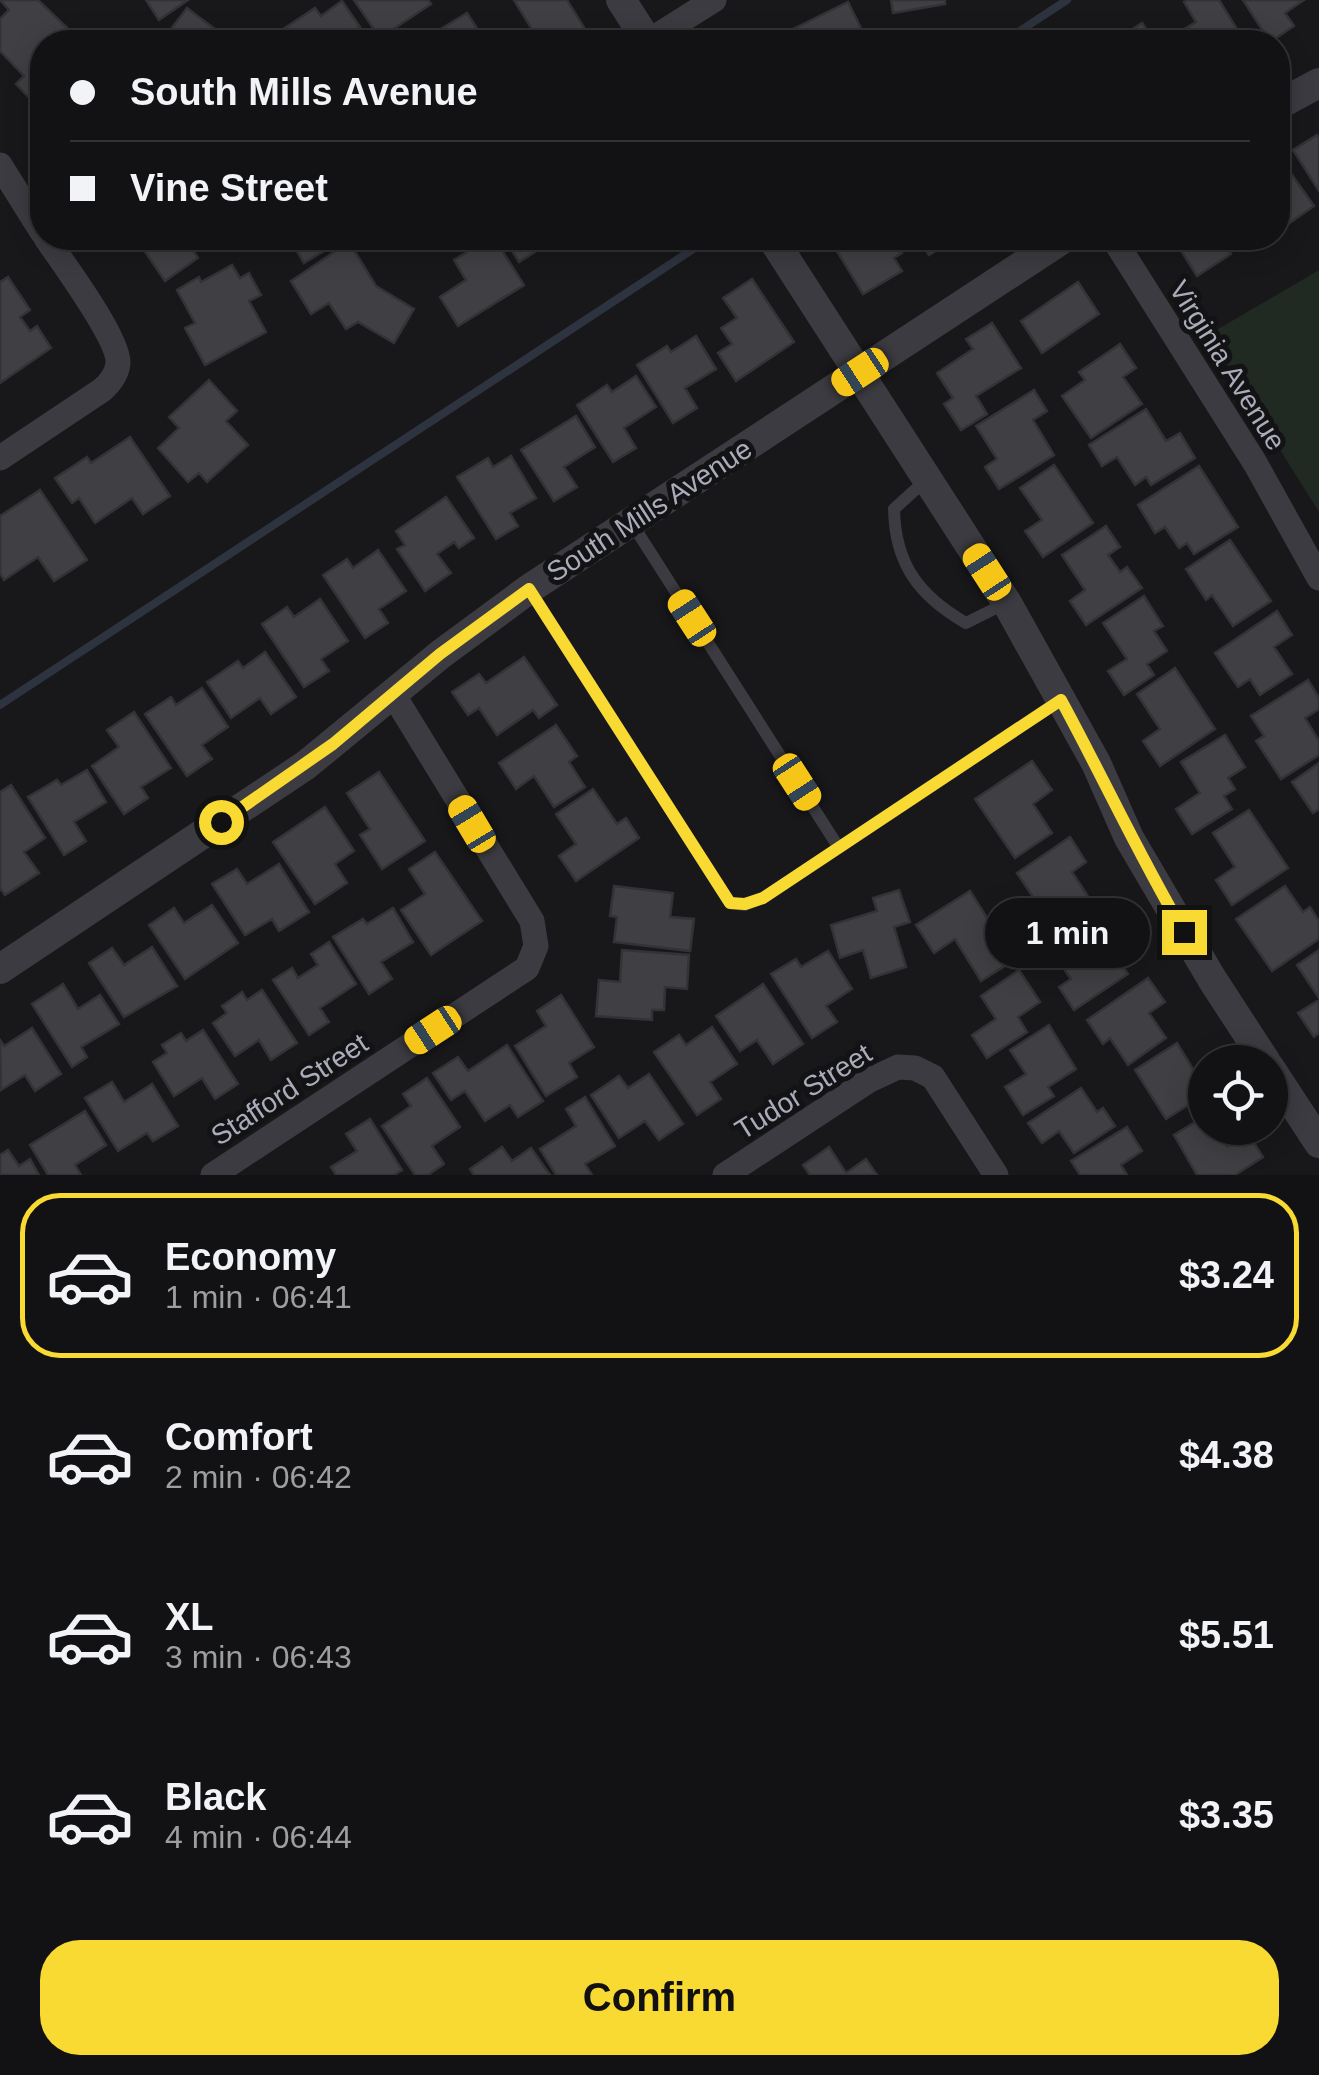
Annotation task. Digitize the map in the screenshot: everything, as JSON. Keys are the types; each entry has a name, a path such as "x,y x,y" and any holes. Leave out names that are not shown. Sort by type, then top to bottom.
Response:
{"street":[{"path":"621,0 640,30"},
{"path":"667,30 714,0"},
{"path":"1290,99 1319,83"},
{"path":"0,165 30,213"},
{"path":"0,458 102,390 118,365 112,341 54,250"},
{"path":"780,250 1007,602 1138,852 1255,1045"},
{"name":"South Mills Avenue","path":"0,969 284,780 453,644 529,589 1046,250"},
{"name":"Virginia Avenue","path":"1121,250 1255,463 1319,578"},
{"name":"Stafford Street","path":"214,1175 528,968 536,946 532,921 393,694"},
{"name":"Tudor Street","path":"725,1175 868,1081 898,1067 915,1068 933,1078 996,1175"},
{"path":"1288,1095 1319,1142"}],"lane":[{"path":"928,478 894,509 895,535 907,570 938,608 966,624 1007,602"},
{"path":"630,520 839,848"},
{"path":"529,589 730,903 745,904 763,898 1061,700"}],"shaded area":[{"path":"1319,270 1319,512 1208,335"}],"building":[{"path":"0,0 38,0 69,30 30,30 30,99 16,84 24,76 0,51 0,19 9,10"},
{"path":"146,0 188,0 159,20"},
{"path":"354,0 428,0 431,4 392,30 375,30"},
{"path":"514,0 567,0 585,29 583,30 532,30"},
{"path":"891,0 945,0 945,4 893,13"},
{"path":"1219,0 1238,30 1183,30 1196,22 1184,2"},
{"path":"1243,0 1304,0 1285,13 1294,26 1288,30 1262,30"},
{"path":"342,1 360,27 282,30 315,8 321,16"},
{"path":"848,2 862,30 791,30"},
{"path":"187,8 216,30 170,30"},
{"path":"467,13 478,30 439,30"},
{"path":"1317,135 1319,138 1319,191 1293,150"},
{"path":"1290,176 1314,206 1290,223"},
{"path":"144,250 193,250 198,258 165,281"},
{"path":"296,250 325,250 304,263"},
{"path":"337,250 354,250 376,286 414,309 394,343 358,322 346,329 329,303 311,314 291,281"},
{"path":"470,250 502,250 524,285 458,326 440,297 466,280 454,260"},
{"path":"512,250 538,250 519,262"},
{"path":"836,250 900,250 902,253 894,258 902,271 863,294"},
{"path":"1181,250 1228,250 1231,254 1197,276"},
{"path":"232,265 240,278 249,273 261,295 249,301 266,332 205,365 185,328 195,323 177,290"},
{"path":"8,277 30,310 20,317 30,331 37,326 51,348 0,383 0,282"},
{"path":"752,279 794,342 736,381 718,353 732,344 721,328 737,318 723,298"},
{"path":"1078,282 1099,314 1042,353 1021,321"},
{"path":"992,323 1021,368 976,396 987,414 961,430 944,404 953,398 937,373 973,349 966,339"},
{"path":"696,336 716,369 685,388 697,408 673,423 637,365 667,346 671,352"},
{"path":"1120,344 1136,368 1123,377 1142,404 1091,438 1062,396 1085,380 1079,372"},
{"path":"636,376 656,407 624,428 636,448 613,462 577,405 607,385 612,392"},
{"path":"209,380 237,411 226,421 248,445 207,482 199,473 188,482 158,448 179,428 169,417"},
{"path":"1034,390 1047,411 1033,420 1054,455 999,489 985,467 997,459 976,426"},
{"path":"1146,409 1166,441 1180,433 1195,458 1151,485 1146,477 1135,485 1117,457 1102,466 1089,445"},
{"path":"576,416 595,447 564,467 577,487 554,501 521,450"},
{"path":"130,437 170,496 143,514 132,498 95,523 79,498 72,503 55,478 87,457 91,463"},
{"path":"511,456 536,498 510,513 518,526 496,539 457,477 488,458 493,467"},
{"path":"1054,465 1093,523 1043,557 1025,531 1042,520 1020,488"},
{"path":"1199,466 1238,527 1194,554 1187,543 1179,548 1165,527 1155,533 1138,505"},
{"path":"40,490 87,560 54,581 38,557 4,580 0,573 0,516"},
{"path":"446,497 474,538 459,548 454,542 437,554 451,573 425,591 397,549 405,545 396,531"},
{"path":"1106,526 1120,547 1108,555 1120,572 1127,567 1142,588 1086,625 1070,601 1085,590 1062,555"},
{"path":"1230,540 1271,601 1233,626 1212,595 1206,600 1186,569"},
{"path":"378,550 406,591 379,609 388,623 365,638 323,575 347,559 353,568"},
{"path":"1144,596 1163,626 1154,631 1167,651 1147,664 1154,675 1124,695 1108,671 1127,659 1103,623"},
{"path":"320,599 348,641 321,659 329,671 304,687 262,624 287,607 294,617"},
{"path":"1277,611 1292,635 1274,647 1292,674 1260,695 1250,679 1238,687 1215,653"},
{"path":"265,652 296,697 271,714 260,698 231,718 207,682 238,661 243,668"},
{"path":"524,657 557,705 539,718 533,710 497,735 479,708 468,715 452,692 479,674 486,683"},
{"path":"1175,668 1215,729 1160,766 1143,741 1160,729 1137,694"},
{"path":"1308,680 1319,698 1319,709 1305,718 1319,741 1319,755 1281,779 1256,741 1264,736 1251,716"},
{"path":"202,688 228,727 202,745 212,759 187,776 145,714 171,697 176,705"},
{"path":"134,712 171,768 141,787 148,798 124,814 92,766 119,747 107,730"},
{"path":"556,725 577,756 569,762 585,787 554,807 534,776 516,789 499,763"},
{"path":"1225,735 1245,767 1228,778 1235,789 1224,796 1232,809 1192,834 1176,809 1200,793 1181,762"},
{"path":"1032,761 1052,790 1033,804 1052,833 1015,858 975,799"},
{"path":"1319,763 1319,809 1313,813 1292,782"},
{"path":"87,770 106,802 74,822 86,841 64,855 28,797 57,780 61,785"},
{"path":"379,772 425,841 382,869 360,835 370,829 347,793"},
{"path":"11,785 45,838 24,852 39,873 5,895 0,888 0,792"},
{"path":"593,789 617,824 626,818 639,838 576,881 559,856 576,844 556,814"},
{"path":"325,807 354,851 335,864 347,883 315,904 273,842"},
{"path":"1249,810 1288,868 1232,905 1216,880 1235,867 1213,833"},
{"path":"1070,837 1086,862 1072,872 1091,901 1036,938 1018,912 1035,900 1017,873"},
{"path":"435,852 482,921 431,955 401,910 425,894 409,869"},
{"path":"279,864 309,912 279,931 272,919 245,935 212,884 237,869 247,884"},
{"path":"614,886 673,893 670,917 694,919 690,951 614,942 617,917 610,916"},
{"path":"1285,886 1303,912 1310,907 1319,921 1319,939 1272,971 1236,919"},
{"path":"899,890 910,922 894,927 906,967 871,978 863,950 840,958 831,925 877,911 873,898"},
{"path":"970,891 1014,960 981,981 955,939 934,953 916,925"},
{"path":"1102,899 1119,923 1101,935 1128,974 1074,1010 1059,987 1071,979 1053,953 1071,941 1062,926"},
{"path":"212,905 238,943 185,979 149,925 174,908 184,923"},
{"path":"393,908 413,942 381,962 392,979 369,994 333,937 363,919 367,924"},
{"path":"329,942 356,984 320,1008 329,1022 309,1035 273,980 292,968 298,978 318,965 311,954"},
{"path":"152,947 177,986 124,1017 89,963 112,948 124,965"},
{"path":"622,950 689,955 687,989 665,987 664,1010 652,1010 652,1020 596,1016 599,980 620,982"},
{"path":"1319,950 1319,998 1297,965"},
{"path":"828,951 852,989 826,1006 837,1022 812,1038 771,974 796,959 801,967"},
{"path":"1019,970 1040,1002 1018,1017 1027,1032 987,1058 972,1035 996,1019 981,996"},
{"path":"1148,978 1165,1002 1149,1013 1166,1038 1128,1065 1110,1038 1103,1044 1087,1020"},
{"path":"63,984 78,1009 100,995 119,1024 81,1047 87,1057 72,1067 32,1004"},
{"path":"763,984 803,1044 773,1064 757,1040 740,1051 716,1016"},
{"path":"262,990 297,1043 271,1060 259,1040 235,1056 213,1023 227,1013 222,1006 242,992 247,1000"},
{"path":"561,995 594,1047 569,1063 577,1077 546,1096 515,1046 546,1026 537,1011"},
{"path":"1319,1000 1319,1033 1314,1037 1298,1013"},
{"path":"1049,1025 1076,1069 1048,1087 1054,1096 1023,1115 1005,1087 1026,1074 1010,1050"},
{"path":"712,1027 737,1064 710,1082 721,1099 697,1115 654,1052 679,1035 686,1045"},
{"path":"32,1028 61,1074 35,1091 25,1075 1,1090 0,1040 4,1046"},
{"path":"203,1030 238,1084 215,1099 202,1078 174,1096 153,1062 167,1053 162,1045 181,1033 186,1041"},
{"path":"1177,1043 1188,1061 1188,1105 1166,1119 1135,1070"},
{"path":"507,1045 543,1101 518,1117 510,1105 485,1121 465,1091 451,1100 433,1073 458,1057 468,1071"},
{"path":"649,1074 683,1124 659,1140 645,1121 619,1138 591,1095 619,1076 628,1088"},
{"path":"427,1078 460,1127 432,1146 444,1164 428,1175 415,1175 382,1126 411,1106 403,1094"},
{"path":"112,1082 124,1102 152,1084 178,1126 153,1141 147,1133 118,1151 85,1098"},
{"path":"1081,1088 1097,1112 1103,1108 1115,1126 1074,1153 1059,1131 1042,1143 1028,1123"},
{"path":"585,1097 615,1146 585,1164 592,1175 556,1175 540,1149 576,1126 566,1109"},
{"path":"85,1111 106,1145 75,1165 81,1175 48,1175 30,1145"},
{"path":"370,1119 402,1170 394,1175 336,1175 331,1167 357,1151 346,1134"},
{"path":"1188,1126 1188,1145 1256,1145 1263,1157 1235,1175 1197,1175 1174,1135"},
{"path":"1127,1127 1142,1151 1121,1165 1127,1175 1080,1175 1071,1161"},
{"path":"502,1147 512,1161 531,1148 550,1175 474,1175 470,1169"},
{"path":"829,1147 846,1173 866,1159 877,1175 810,1175 803,1165"},
{"path":"8,1150 19,1166 30,1159 39,1175 0,1175 0,1155"}],"waterway":[{"path":"1021,30 1067,0"},
{"path":"0,705 692,250"}],"route":[{"path":"221,822 333,744 440,654 529,589 730,903 745,904 763,898 1061,700 1096,763 1130,838 1184,932"}]}
